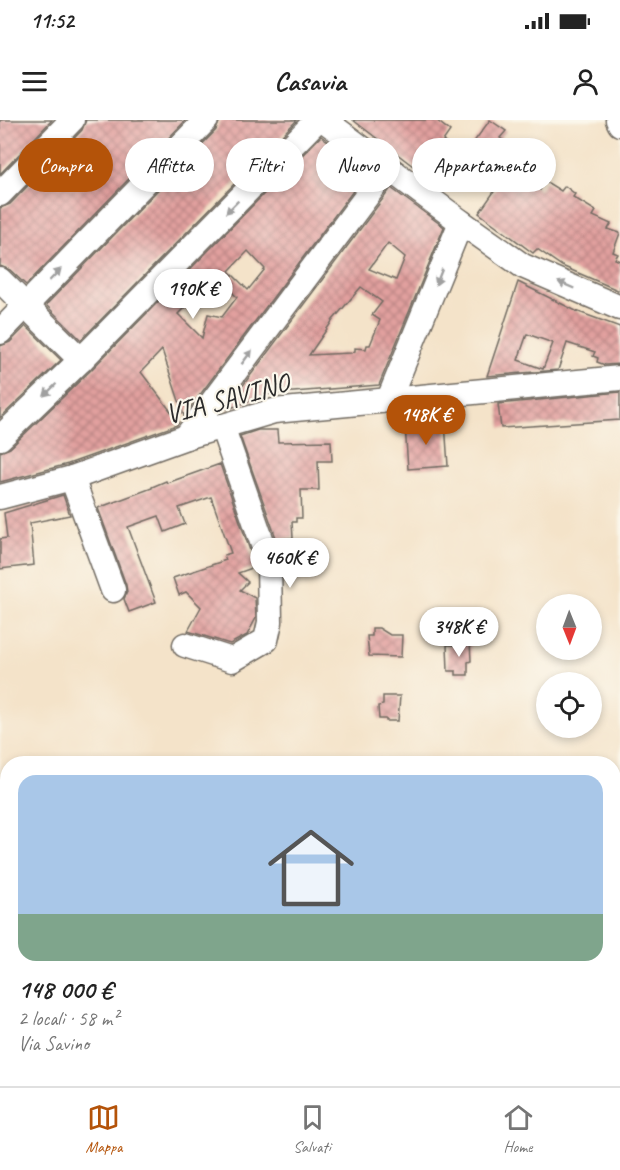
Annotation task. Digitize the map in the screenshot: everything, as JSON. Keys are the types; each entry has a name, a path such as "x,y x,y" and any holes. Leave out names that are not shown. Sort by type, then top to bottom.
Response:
{"street":[{"path":"0,194 72,120"},
{"path":"0,332 206,120"},
{"path":"0,438 81,360 317,120"},
{"path":"324,120 348,138"},
{"path":"618,120 620,124"},
{"path":"400,177 523,266 620,308"},
{"path":"186,437 370,192"},
{"path":"389,399 461,222"},
{"path":"0,280 81,360"},
{"name":"VIA SAVINO","path":"0,497 72,478 186,437 274,411 620,378"},
{"path":"185,645 232,660 266,640 270,622 269,562 222,426"},
{"path":"72,478 113,590"}],"building":[{"path":"0,120 52,120 35,138 18,138 18,155 0,174"},
{"path":"86,120 186,120 169,138 125,138 125,183 26,285 10,270 0,266 0,208 10,204 22,192 113,192 113,138 74,138 82,130"},
{"path":"220,120 297,120 279,138 226,138 226,192 81,340 46,305 156,192 214,192 214,138 208,138 216,130"},
{"path":"353,120 436,120 450,131 445,138 412,138 412,165 400,156 400,138 376,138"},
{"path":"490,120 506,131 500,138 477,138"},
{"path":"316,141 316,192 352,192 184,416 162,350 141,372 179,422 177,425 68,464 0,482 0,452 10,448 91,370 266,192 304,192 304,153","holes":["248,251 265,269 248,290 229,271","212,273 216,276 214,286 219,280 237,297 222,317 208,314 202,338 178,314 190,302 187,298"]},
{"path":"565,186 575,194 573,197 596,211 593,216 611,224 608,229 620,233 613,252 618,254 615,259 620,261 620,291 562,266 537,249 533,253 479,213 494,192 556,192 556,188 561,191"},
{"path":"388,192 396,192 444,227 379,385 269,394 226,408","holes":["388,243 405,257 396,280 369,269","361,287 382,302 372,315 380,320 370,345 367,345 366,349 355,348 355,351 351,353 309,355 333,320"]},
{"path":"518,282 576,311 620,327 620,364 605,365 597,362 598,358 593,356 595,352 567,343 558,370 487,376","holes":["527,334 553,343 543,369 518,360"]},
{"path":"26,326 61,360 0,418 0,346 10,342"},
{"path":"620,392 620,420 501,428 498,404"},
{"path":"445,422 448,466 408,469 405,425"},
{"path":"258,430 277,430 278,442 331,441 332,461 318,461 319,490 301,490 302,518 296,518 296,522 292,522 293,538 280,539 280,549 240,436"},
{"path":"220,464 255,565 255,567 238,573 248,582 240,590 255,598 256,618 247,635 230,644 188,631 201,607 186,592 179,595 173,578 226,560 224,555 231,553 211,497 179,508 185,524 165,532 159,516 128,527 156,602 129,612 124,599 127,592 126,585 98,508 166,481 167,483"},
{"path":"63,495 70,515 30,523 34,565 0,569 0,539 7,538 4,513"},
{"path":"372,628 379,628 390,635 402,635 401,657 369,656 367,636 372,636"},
{"path":"456,642 470,642 471,661 468,662 468,675 456,675 456,671 448,671 447,645 456,645"},
{"path":"383,696 400,696 398,721 379,719 378,706 383,705"}]}
